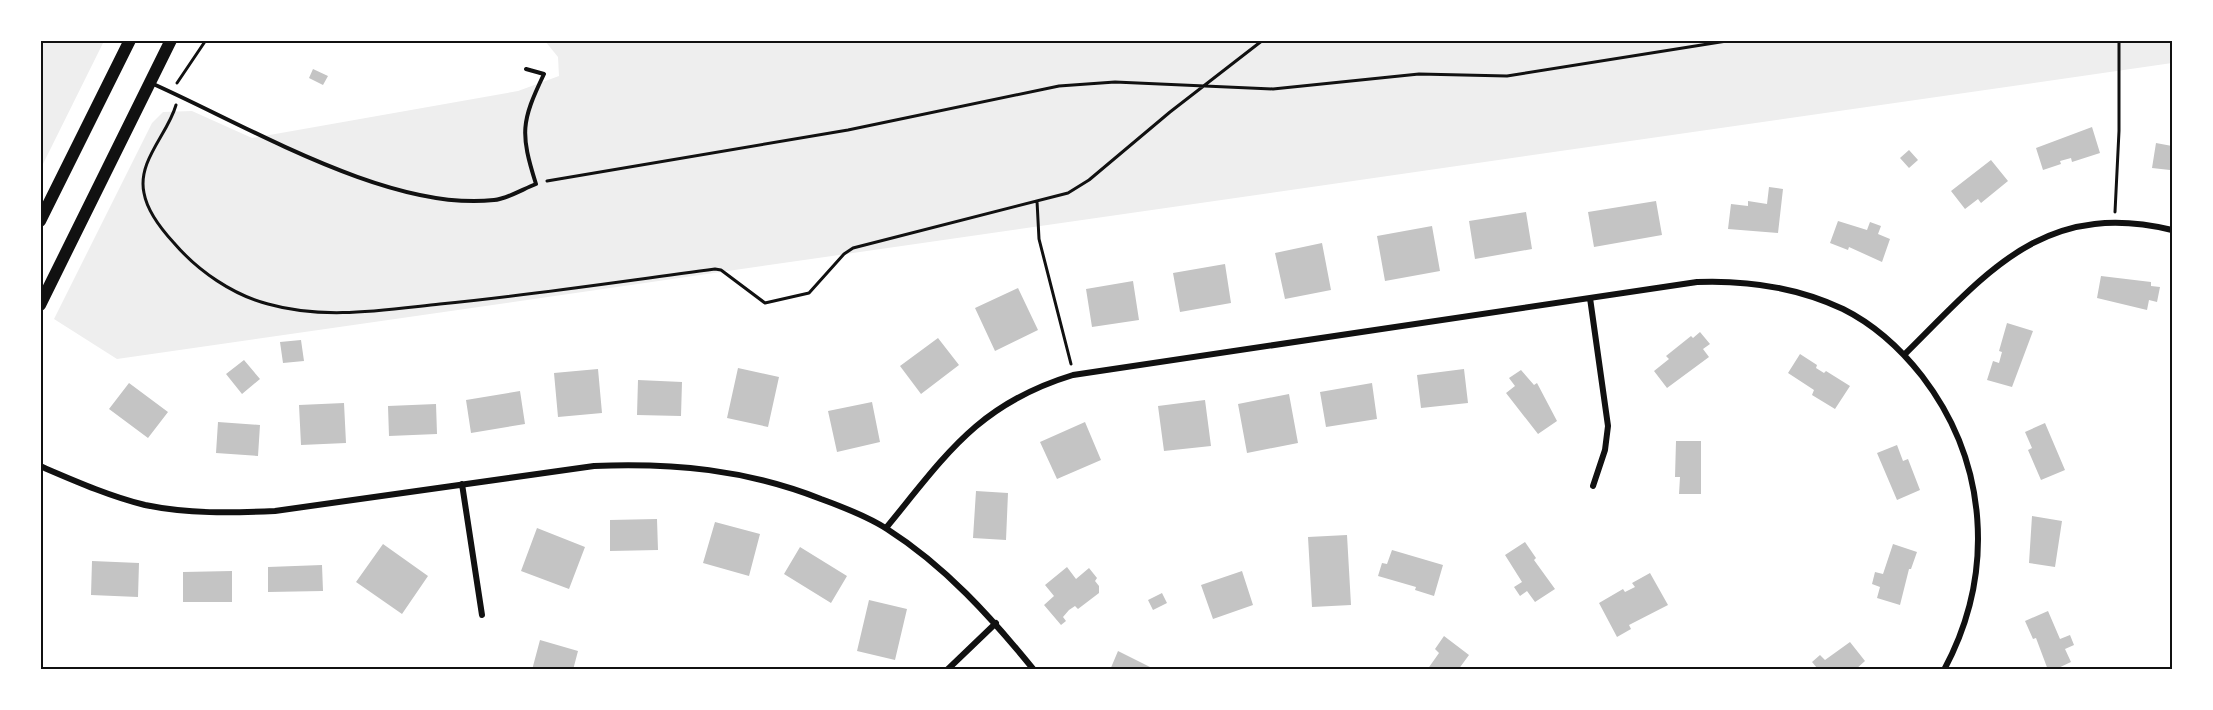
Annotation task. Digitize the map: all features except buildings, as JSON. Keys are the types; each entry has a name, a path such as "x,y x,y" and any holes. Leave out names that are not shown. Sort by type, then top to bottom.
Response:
{"main road":[{"path":"40,221 130,40"},
{"path":"40,305 171,40"}],"street":[{"path":"1905,354 1990,270 2018,250 2070,229 2112,223 2137,223 2172,230"},
{"path":"886,528 970,429 1008,402 1030,390 1073,375 1697,282 1731,281 1768,285 1807,294 1844,310 1881,333 1905,354 1933,390 1954,427 1969,464 1978,507 1979,551 1974,591 1944,669"},
{"path":"1590,298 1608,426 1605,450 1593,486"},
{"path":"40,466 105,493 146,505 218,513 275,511 594,466 646,464 702,468 745,475 789,486 849,509 886,528 939,569 996,623 1034,669"},
{"path":"462,484 483,615"},
{"path":"948,669 996,623"}],"lane":[{"path":"150,83 335,167 413,195 447,201 496,200 536,184 524,145 524,124 544,74 526,69"}],"path":[{"path":"206,40 177,83 178,95 174,112 149,159 143,178 144,193 150,209 184,255 226,286 267,304 313,312 358,312 510,297 715,269 721,270 765,303 809,292 852,248 1068,193 1089,180 1263,40"},
{"path":"536,184 625,166 848,130 1059,86 1115,82 1273,89 1419,74 1507,76 1734,40"},
{"path":"2112,223 2117,203 2119,40"},
{"path":"1037,201 1039,239 1073,375"}],"shaded area":[{"path":"40,41 104,41 41,168"},
{"path":"545,41 2172,41 2172,63 117,359 54,319 152,123 163,112 192,111 252,138 518,91 559,76 558,57"}]}
